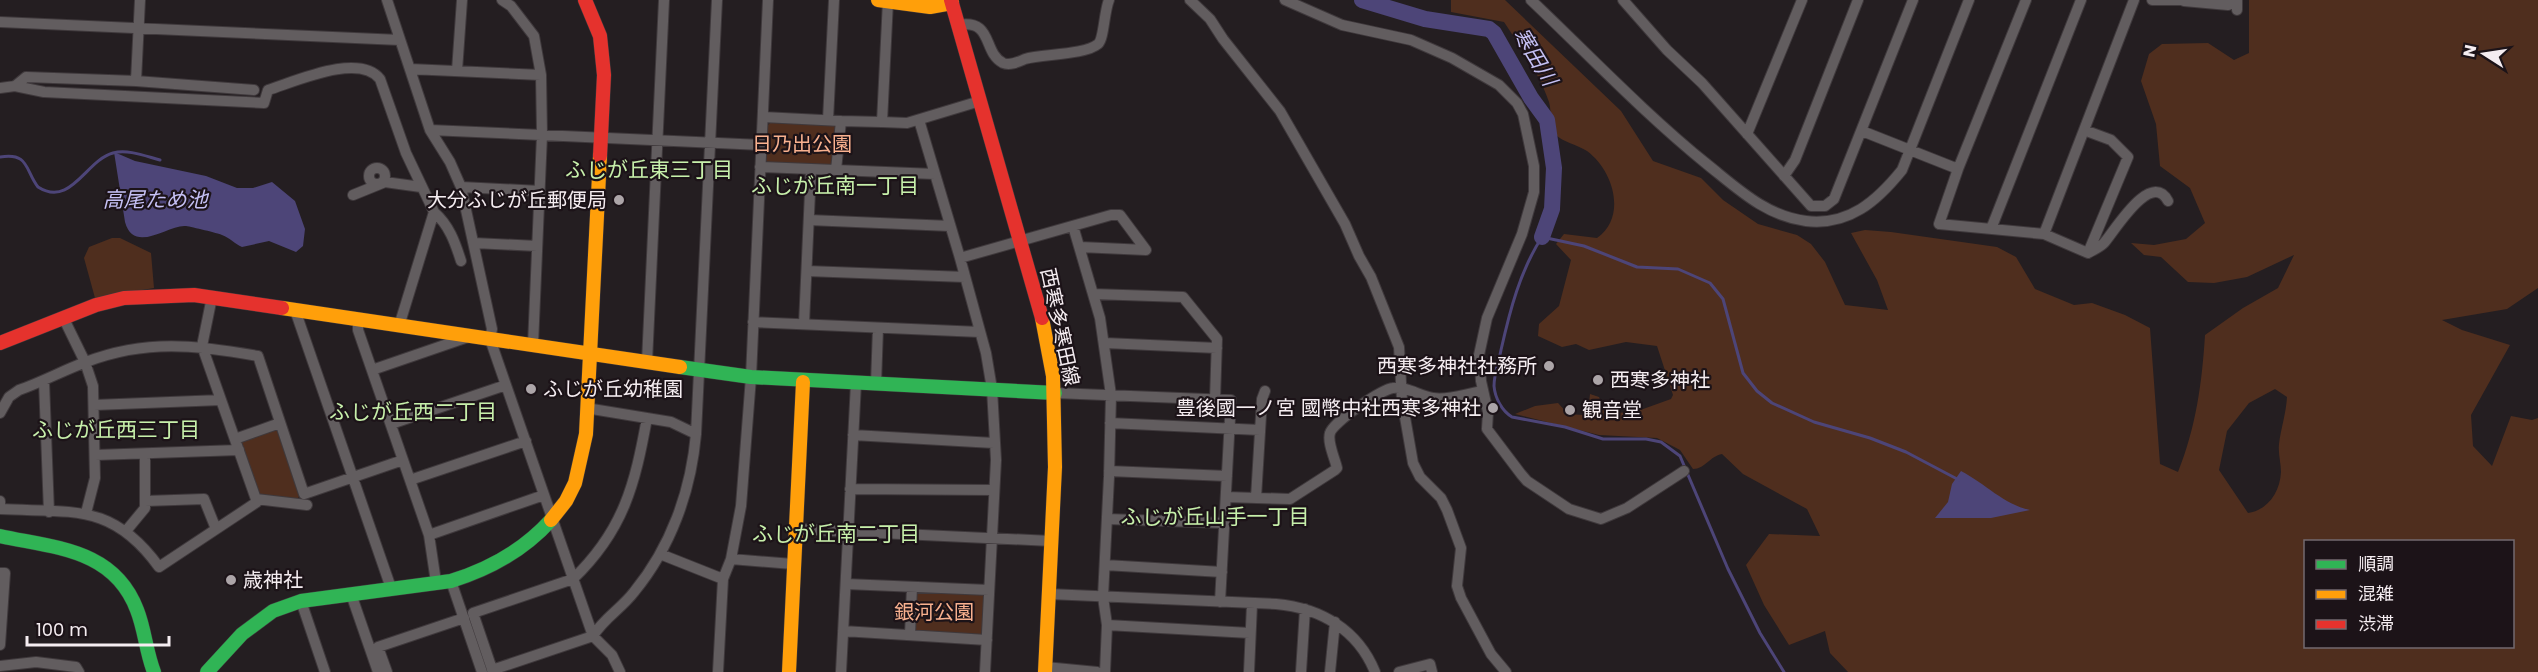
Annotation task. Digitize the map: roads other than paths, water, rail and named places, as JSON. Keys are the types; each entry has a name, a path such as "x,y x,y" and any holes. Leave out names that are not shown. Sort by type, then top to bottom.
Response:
{"street":[{"path":"136,81 140,0"},
{"path":"387,0 430,130 453,168 461,187 492,329 490,339 573,579 593,636 612,655 620,672"},
{"path":"457,71 462,0"},
{"path":"502,0 511,6 534,36 541,75 542,135 533,345"},
{"path":"207,672 242,634 273,611 301,601 451,581 475,575 507,559 553,519 575,484 582,460 587,427 586,408 604,60 600,36 585,0"},
{"path":"647,362 664,0"},
{"path":"489,671 593,636 601,622 633,594 660,554 686,496 696,434 717,0"},
{"path":"718,672 723,579 731,560 741,506 751,377 768,0"},
{"path":"828,120 834,0"},
{"path":"958,25 969,24 981,29 998,58 1003,63 1011,64 1098,44 1103,34 1104,14 1109,0"},
{"path":"1190,0 1210,19 1223,39 1274,101 1345,225 1374,283 1398,340 1402,400 1413,463 1423,482 1444,504 1460,538 1457,585 1461,598 1491,654 1506,672"},
{"path":"1285,0 1342,25 1410,40 1443,53 1499,85 1514,99 1523,114 1534,166 1534,192 1522,234 1489,311 1481,339 1479,364 1488,412 1486,425 1498,445 1527,481 1579,513 1598,519 1616,514 1684,471"},
{"path":"1531,0 1668,132 1755,202 1779,215 1807,221 1821,221 1853,213 1884,193 1902,170 1969,0"},
{"path":"1623,0 1810,206 1825,206 1834,199 1913,0"},
{"path":"1747,134 1802,0"},
{"path":"1784,176 1795,160 1858,0"},
{"path":"2026,0 1958,169 1939,224 2044,234 2088,253 2102,246 2141,197 2150,192 2160,194 2168,201"},
{"path":"1991,229 2081,0"},
{"path":"2044,234 2134,0"},
{"path":"2152,0 2228,4 2229,0"},
{"path":"882,122 883,1 930,7 951,1"},
{"name":"西寒多寒田線","path":"951,1 1042,319 1055,393 1055,467 1045,669"},
{"path":"0,22 400,40"},
{"path":"0,87 15,86 44,92 264,103 268,90 341,68 366,68 380,79 406,153 421,187 434,212 454,239 461,261"},
{"path":"410,69 541,75"},
{"path":"15,86 26,77 136,81 254,90"},
{"path":"763,117 907,123 980,101"},
{"path":"919,120 960,258 980,332 992,389 994,490 985,672"},
{"path":"836,170 841,121"},
{"path":"430,130 762,145"},
{"path":"2084,130 2111,140 2128,157 2088,253"},
{"path":"1862,131 1958,169"},
{"path":"760,167 935,174"},
{"path":"804,324 811,170"},
{"path":"353,195 389,182 421,187"},
{"path":"461,187 540,191"},
{"path":"399,326 434,212"},
{"path":"960,258 1111,215 1120,215 1146,250 1080,247"},
{"path":"809,220 950,226"},
{"path":"1073,226 1105,343 1111,395 1103,597 1107,625 1105,672"},
{"path":"474,243 537,246"},
{"path":"807,271 965,277"},
{"path":"1093,294 1183,297 1217,339 1215,399"},
{"path":"0,343 63,317 124,298 177,295 212,297 751,377 802,382 1231,400 1220,602"},
{"path":"0,501 0,509 86,513 114,523 145,547 159,567 257,502 202,346 212,297"},
{"path":"296,310 391,588"},
{"path":"63,317 85,362 93,386 95,478 86,513"},
{"path":"358,320 358,330 429,535 436,582"},
{"path":"753,322 980,332"},
{"path":"876,384 878,328"},
{"path":"372,370 471,336"},
{"path":"1105,343 1217,348"},
{"path":"0,413 9,397 19,390 85,362 135,349 164,345 202,346 258,357 304,494 403,460"},
{"path":"44,381 49,512"},
{"path":"789,672 802,382"},
{"path":"841,672 856,383"},
{"path":"391,424 506,385"},
{"path":"1226,497 1290,499 1335,470 1337,468 1329,435 1335,425 1380,393 1391,388 1402,388 1438,399 1483,390"},
{"path":"1256,498 1262,399 1265,391"},
{"path":"94,405 221,400"},
{"path":"586,408 671,422 696,434"},
{"path":"489,671 473,613 573,579 606,542 621,516 635,479 647,418"},
{"path":"235,439 280,423"},
{"path":"1110,423 1260,430"},
{"path":"853,435 994,443"},
{"path":"410,480 526,441"},
{"path":"95,455 239,450"},
{"path":"126,531 145,508 145,453"},
{"path":"1109,471 1227,476"},
{"path":"850,489 994,490"},
{"path":"429,535 544,495"},
{"path":"256,499 307,505"},
{"path":"145,501 204,500 216,529"},
{"path":"1107,519 1224,523"},
{"path":"795,529 1051,541"},
{"path":"0,536 82,554 113,572 131,595 137,609 154,672"},
{"path":"660,554 723,579"},
{"path":"731,560 793,564"},
{"path":"1105,565 1222,572"},
{"path":"0,573 5,573 0,645"},
{"path":"451,581 464,618 489,671"},
{"path":"846,584 989,590"},
{"path":"910,635 912,587"},
{"path":"351,594 378,672"},
{"path":"1049,594 1288,605 1305,609 1335,622 1363,649 1376,672"},
{"path":"301,601 325,672"},
{"path":"1249,672 1252,604"},
{"path":"1301,672 1305,609"},
{"path":"387,672 378,647 464,618"},
{"path":"1330,672 1335,622"},
{"path":"1107,625 1250,633"},
{"path":"843,631 987,640"},
{"path":"0,666 36,663 76,667 79,672"},
{"path":"1399,672 1430,664 1432,672"},
{"path":"1045,669 1097,672"}],"water":[{"name":"高尾ため池","path":"114,152 135,161 206,176 237,188 253,188 272,182 295,201 305,229 303,246 296,252 269,241 242,247 220,234 186,226 152,236 136,236 130,232 125,222"},
{"path":"1961,471 2011,503 2030,510 1991,518 1935,518 1948,502 1952,484"}],"waterway":[{"name":"寒田川","path":"1362,0 1425,19 1489,29 1494,33 1531,98 1547,120 1554,168 1552,209 1542,237"},
{"path":"0,157 9,156 21,160 38,187 50,192 60,192 69,187 103,157 113,153 131,152 160,160"},
{"path":"1784,672 1760,633 1728,569 1680,456 1661,442 1646,439 1603,439 1565,427 1512,417 1497,400 1494,381 1508,320 1522,277 1542,237 1584,246 1637,267 1678,269 1710,283 1723,299 1743,373 1757,391 1772,403 1814,422 1870,438 1906,452 1959,480"}],"place":[{"name":"大分ふじが丘郵便局","path":"619,200"},
{"name":"西寒多神社社務所","path":"1549,366"},
{"name":"西寒多神社","path":"1598,380"},
{"name":"ふじが丘幼稚園","path":"531,389"},
{"name":"豊後國一ノ宮 國幣中社西寒多神社","path":"1493,408"},
{"name":"観音堂","path":"1570,410"},
{"name":"歳神社","path":"231,580"}],"district":[{"name":"ふじが丘東三丁目","path":"649,170"},
{"name":"ふじが丘南一丁目","path":"835,186"},
{"name":"ふじが丘西二丁目","path":"413,412"},
{"name":"ふじが丘西三丁目","path":"116,430"},
{"name":"ふじが丘山手一丁目","path":"1215,517"},
{"name":"ふじが丘南二丁目","path":"836,534"}],"park label":[{"name":"日乃出公園","path":"802,144"},
{"name":"銀河公園","path":"934,612"}]}
